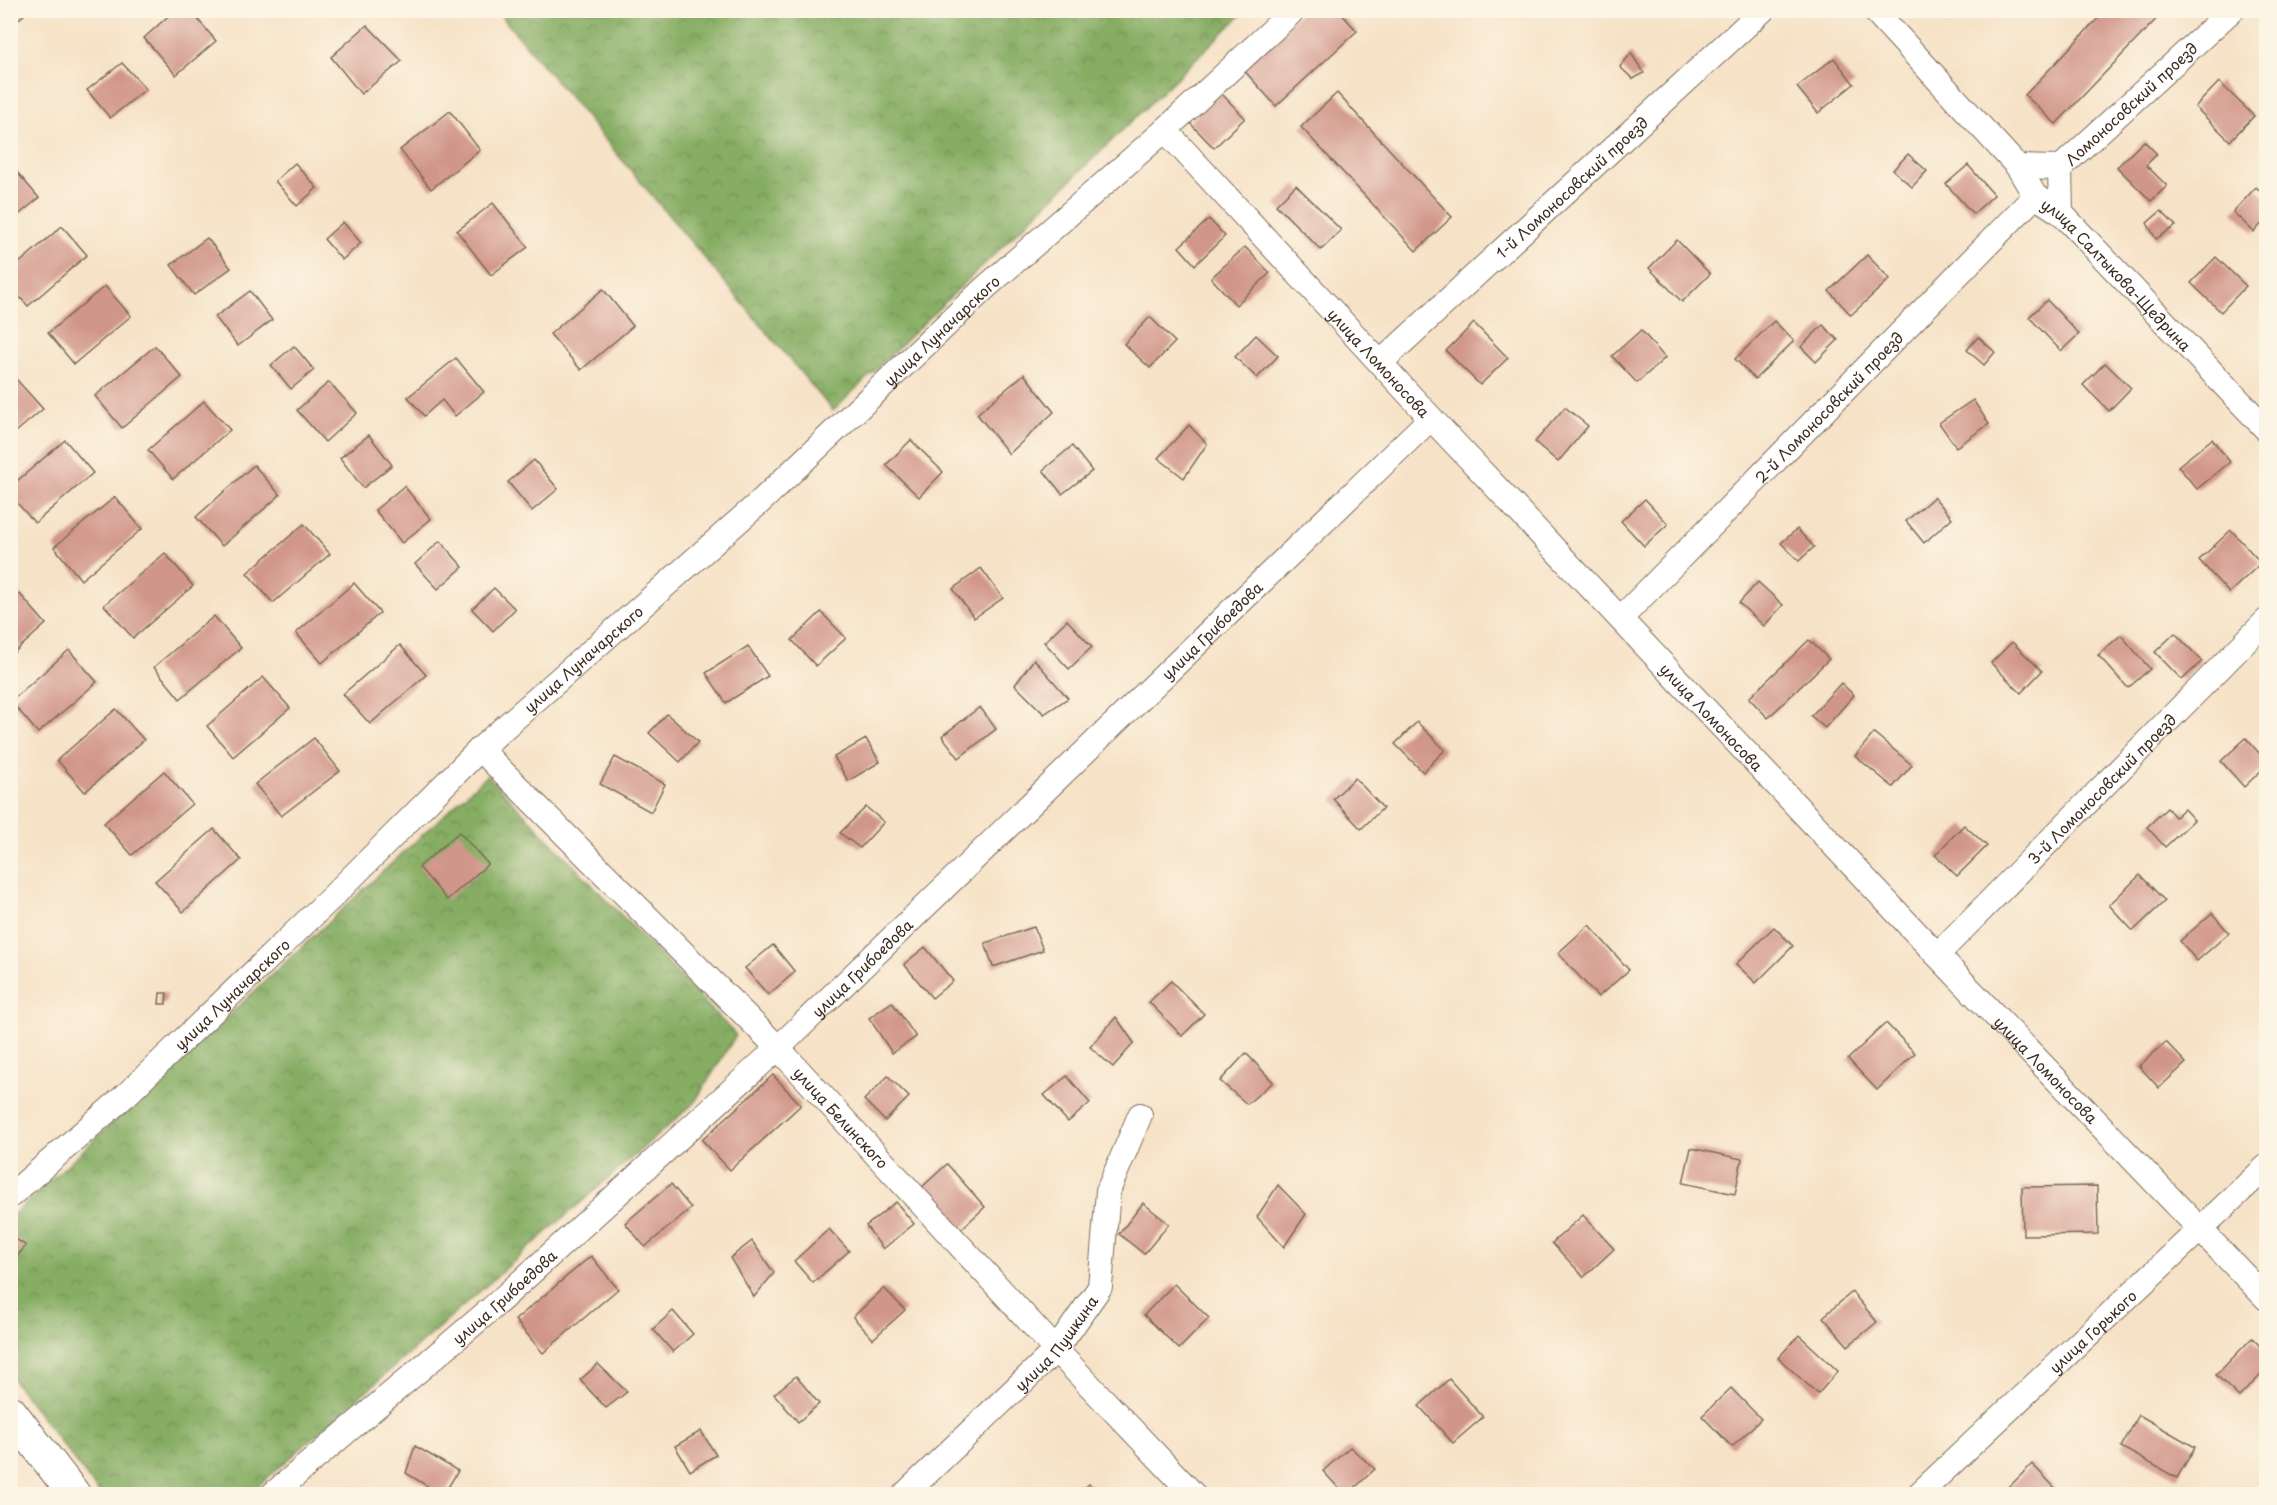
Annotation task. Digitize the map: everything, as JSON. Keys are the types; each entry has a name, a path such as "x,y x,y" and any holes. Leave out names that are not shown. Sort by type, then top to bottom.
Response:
{"main road":[{"path":"10,1411 74,1494"}],"street":[{"name":"улица Луначарского","path":"10,1196 127,1094 332,897 480,749 760,502 986,287 1165,130 1294,10"},
{"name":"1-й Ломоносовский проезд","path":"1380,363 1763,10"},
{"name":"улица Салтыкова-Щедрина","path":"1874,10 2018,167 2035,196 2061,213 2266,429"},
{"name":"Ломоносовский проезд","path":"2018,167 2060,168 2216,16"},
{"name":"улица Ломоносова","path":"1165,130 1431,418 1937,955 2266,1298"},
{"path":"2060,168 2061,213"},
{"name":"2-й Ломоносовский проезд","path":"1621,618 2035,196"},
{"name":"улица Грибоедова","path":"273,1494 492,1308 778,1048 1431,418"},
{"name":"3-й Ломоносовский проезд","path":"1937,955 2266,621"},
{"name":"улица Белинского","path":"480,749 778,1048 1056,1350 1193,1494"},
{"name":"улица Пушкина","path":"905,1494 1056,1350 1100,1287 1108,1191 1140,1115"},
{"name":"улица Горького","path":"1919,1494 2266,1167"}],"green space":[{"path":"497,11 1245,11 833,411"},
{"path":"487,775 736,1035 694,1103 249,1494 100,1494 11,1377 11,1217"}],"building":[{"path":"10,10 30,10 10,26"},
{"path":"175,10 190,10 216,41 176,75 144,38"},
{"path":"1303,10 1338,10 1357,31 1276,106 1241,67"},
{"path":"2106,10 2165,10 2056,124 2025,95"},
{"path":"367,25 402,61 361,94 331,57"},
{"path":"1631,53 1644,73 1633,79 1620,67"},
{"path":"1834,58 1854,84 1818,113 1797,87"},
{"path":"122,63 146,89 110,118 87,90"},
{"path":"2219,82 2254,116 2230,141 2195,107"},
{"path":"1220,92 1245,118 1214,148 1189,122"},
{"path":"1337,93 1452,217 1416,251 1301,127"},
{"path":"450,111 480,150 431,189 400,150"},
{"path":"2144,141 2157,154 2146,165 2167,186 2151,201 2117,167"},
{"path":"1908,154 1927,171 1912,187 1893,170"},
{"path":"295,163 317,188 297,206 275,181"},
{"path":"10,164 39,198 10,222"},
{"path":"1968,165 1994,195 1973,214 1946,184"},
{"path":"1296,185 1341,230 1321,250 1276,205"},
{"path":"2256,187 2266,197 2266,219 2254,232 2233,212"},
{"path":"493,203 528,247 491,275 457,231"},
{"path":"2161,211 2176,226 2156,239 2147,223"},
{"path":"1209,219 1225,236 1195,265 1179,247"},
{"path":"343,222 361,243 342,260 324,239"},
{"path":"62,226 87,255 28,306 10,287 10,271"},
{"path":"207,238 231,268 194,295 171,265"},
{"path":"1677,240 1710,274 1682,302 1649,268"},
{"path":"1245,247 1270,273 1236,305 1211,278"},
{"path":"1867,255 1890,279 1851,315 1829,291"},
{"path":"2216,257 2246,286 2221,312 2191,283"},
{"path":"105,286 131,316 74,364 48,333"},
{"path":"603,289 633,326 581,370 550,334"},
{"path":"250,291 272,320 238,346 215,317"},
{"path":"2047,300 2079,334 2061,351 2029,317"},
{"path":"1150,317 1175,342 1150,368 1124,344"},
{"path":"1774,321 1794,341 1755,379 1735,359"},
{"path":"1474,323 1508,358 1480,385 1446,351"},
{"path":"1823,325 1838,340 1816,362 1801,347"},
{"path":"1641,330 1665,358 1637,383 1612,356"},
{"path":"1256,335 1278,356 1257,378 1235,357"},
{"path":"1978,337 1995,352 1984,365 1967,350"},
{"path":"155,346 182,377 122,428 95,396"},
{"path":"294,346 314,370 291,389 271,365"},
{"path":"456,358 484,392 455,416 442,400 424,416 408,397"},
{"path":"2105,363 2131,388 2109,411 2083,385"},
{"path":"1024,374 1054,412 1009,454 977,414"},
{"path":"16,379 43,409 10,437 10,384"},
{"path":"329,382 357,413 325,442 297,410"},
{"path":"1973,400 1989,424 1956,447 1939,423"},
{"path":"204,401 230,430 173,479 148,450"},
{"path":"1565,407 1588,426 1558,462 1535,442"},
{"path":"1189,425 1207,444 1184,478 1158,458"},
{"path":"369,435 392,465 363,488 340,458"},
{"path":"2212,439 2230,462 2197,489 2178,466"},
{"path":"65,440 93,473 35,523 10,495 10,487"},
{"path":"911,440 943,472 919,497 886,465"},
{"path":"1072,446 1092,471 1062,494 1043,470"},
{"path":"534,460 558,489 532,511 508,482"},
{"path":"254,465 280,495 222,546 196,517"},
{"path":"404,486 431,519 402,543 375,510"},
{"path":"115,497 142,529 81,580 54,547"},
{"path":"1934,497 1952,518 1924,543 1906,521"},
{"path":"1645,499 1668,524 1644,546 1621,521"},
{"path":"304,524 330,554 273,603 247,573"},
{"path":"1797,529 1814,547 1799,561 1781,543"},
{"path":"2231,530 2261,563 2229,593 2199,560"},
{"path":"440,541 463,567 438,589 415,564"},
{"path":"165,553 193,586 133,638 104,605"},
{"path":"981,568 1003,598 974,618 953,589"},
{"path":"1758,582 1783,605 1764,626 1739,603"},
{"path":"354,583 380,613 322,663 296,633"},
{"path":"494,588 515,609 493,631 472,609"},
{"path":"20,594 46,624 10,656 10,602"},
{"path":"821,612 846,638 816,666 792,640"},
{"path":"214,616 241,648 180,699 154,667"},
{"path":"1067,620 1092,647 1069,669 1044,642"},
{"path":"2175,633 2202,661 2182,680 2155,652"},
{"path":"2121,635 2150,669 2128,688 2098,655"},
{"path":"1809,640 1829,659 1768,718 1749,698"},
{"path":"2012,642 2042,671 2021,693 1991,663"},
{"path":"400,645 426,675 370,724 343,694"},
{"path":"748,646 768,676 726,703 706,673"},
{"path":"69,650 97,682 38,733 11,701"},
{"path":"1034,659 1068,698 1044,714 1015,685"},
{"path":"263,677 290,708 233,757 207,726"},
{"path":"1841,683 1854,695 1825,728 1811,716"},
{"path":"980,707 996,729 959,758 942,736"},
{"path":"116,709 144,740 85,792 57,760"},
{"path":"667,714 698,742 680,762 649,733"},
{"path":"1417,722 1445,750 1423,772 1395,744"},
{"path":"1874,733 1912,765 1893,787 1855,756"},
{"path":"314,738 340,771 281,816 255,784"},
{"path":"2246,738 2266,761 2266,766 2244,787 2221,761"},
{"path":"866,739 880,762 848,781 834,757"},
{"path":"615,757 665,784 651,812 600,784"},
{"path":"164,771 192,804 132,855 104,823"},
{"path":"1355,778 1383,808 1361,829 1333,799"},
{"path":"866,807 884,822 860,848 840,833"},
{"path":"2167,808 2175,817 2184,809 2194,820 2165,847 2147,827"},
{"path":"1964,825 1987,846 1957,876 1935,855"},
{"path":"214,829 241,860 183,912 155,881"},
{"path":"459,832 488,864 447,900 419,867"},
{"path":"2140,875 2165,901 2133,931 2109,905"},
{"path":"2212,913 2229,933 2197,961 2180,941"},
{"path":"1589,925 1629,970 1598,997 1558,953"},
{"path":"1034,927 1043,950 993,967 985,943"},
{"path":"1774,927 1793,946 1756,983 1736,964"},
{"path":"773,945 795,972 768,995 745,968"},
{"path":"925,947 953,981 932,998 904,964"},
{"path":"1171,981 1204,1014 1182,1036 1149,1002"},
{"path":"160,993 167,993 166,1004 159,1004"},
{"path":"892,1002 916,1037 892,1053 869,1018"},
{"path":"1116,1017 1134,1043 1113,1067 1090,1047"},
{"path":"1886,1023 1915,1053 1877,1090 1848,1059"},
{"path":"2166,1042 2186,1063 2159,1088 2139,1066"},
{"path":"1246,1053 1273,1082 1247,1104 1220,1081"},
{"path":"773,1075 801,1105 730,1170 702,1140"},
{"path":"888,1076 909,1097 885,1121 864,1100"},
{"path":"1067,1076 1090,1103 1068,1122 1044,1095"},
{"path":"1691,1148 1742,1159 1735,1194 1683,1183"},
{"path":"947,1164 985,1207 959,1231 921,1188"},
{"path":"671,1184 691,1208 645,1247 625,1223"},
{"path":"1278,1185 1306,1214 1284,1247 1257,1217"},
{"path":"2097,1186 2098,1234 2023,1235 2022,1187"},
{"path":"896,1202 914,1224 883,1249 866,1226"},
{"path":"1143,1203 1169,1224 1144,1254 1119,1234"},
{"path":"1583,1215 1614,1249 1584,1277 1552,1243"},
{"path":"829,1229 849,1251 813,1283 794,1261"},
{"path":"10,1235 26,1246 18,1255 10,1251"},
{"path":"752,1241 774,1273 754,1297 730,1258"},
{"path":"591,1256 618,1289 543,1353 515,1320"},
{"path":"1174,1284 1209,1318 1179,1349 1144,1315"},
{"path":"884,1288 905,1310 873,1339 853,1317"},
{"path":"1852,1292 1877,1322 1848,1346 1823,1317"},
{"path":"673,1311 693,1334 673,1352 653,1329"},
{"path":"1799,1335 1838,1371 1818,1394 1778,1358"},
{"path":"2252,1338 2266,1352 2266,1370 2239,1397 2216,1375"},
{"path":"598,1364 627,1392 606,1408 580,1380"},
{"path":"796,1376 819,1404 798,1422 774,1394"},
{"path":"1449,1379 1483,1417 1453,1443 1419,1406"},
{"path":"1731,1388 1761,1419 1732,1447 1702,1416"},
{"path":"2139,1415 2195,1447 2177,1478 2121,1447"},
{"path":"701,1431 716,1455 690,1471 675,1446"},
{"path":"415,1446 458,1471 444,1494 440,1494 406,1473"},
{"path":"1350,1447 1375,1469 1348,1494 1344,1494 1323,1471"},
{"path":"2032,1464 2061,1494 2014,1494 2008,1488"},
{"path":"1089,1484 1099,1494 1078,1494"},
{"path":"1447,1488 1456,1494 1443,1494"}]}
